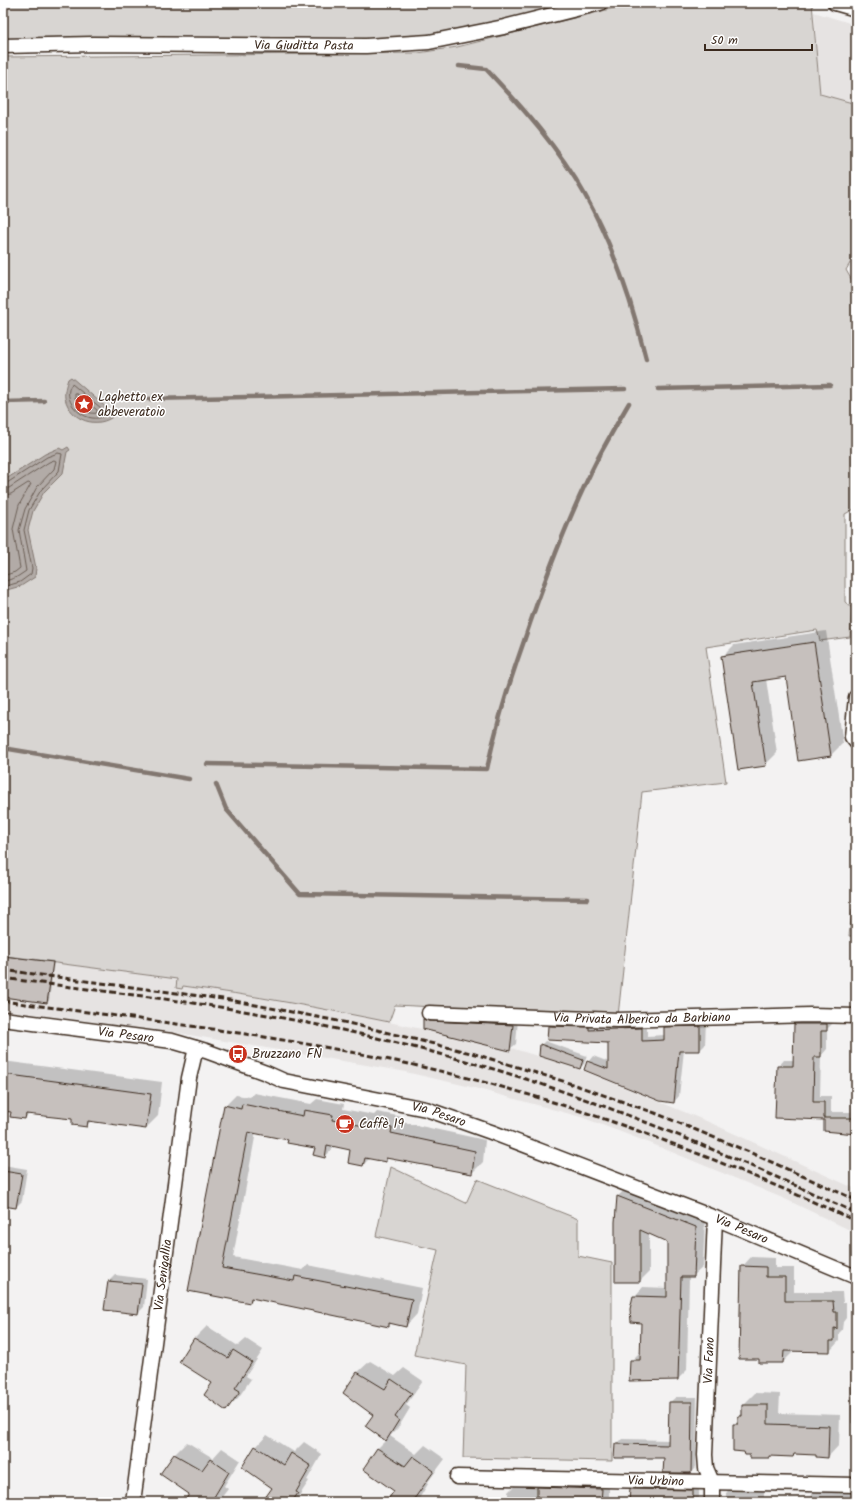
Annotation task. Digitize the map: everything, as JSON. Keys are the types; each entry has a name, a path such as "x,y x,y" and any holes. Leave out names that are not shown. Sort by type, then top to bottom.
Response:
{"street":[{"name":"Via Giuditta Pasta","path":"3,46 109,44 366,46 421,42 504,27 600,3"},
{"path":"834,3 856,9"},
{"path":"856,697 852,737 856,742"},
{"name":"Via Privata Alberico da Barbiano","path":"429,1013 618,1020 810,1015 856,1016"},
{"name":"Via Pesaro","path":"3,1018 172,1041 196,1048 284,1081 426,1109 491,1132 715,1218 856,1277"},
{"name":"Via Senigallia","path":"133,1502 189,1078 196,1048"},
{"name":"Via Fano","path":"712,1502 712,1482 706,1468 705,1455 715,1218"},
{"name":"Via Urbino","path":"457,1477 856,1485"}],"shaded area":[{"path":"3,3 575,3 463,39 3,49"},
{"path":"634,3 812,3 820,94 856,104 856,253 846,270 855,286 856,295 856,508 845,514 845,602 852,608 850,637 820,641 817,630 706,647 726,782 642,792 618,1016 395,1005 389,1022 235,993 183,986 182,989 176,988 177,979 3,956 3,57 418,53 457,47"},
{"path":"814,12 856,25 856,104 820,94"},
{"path":"856,909 856,936 849,936 852,910"},
{"path":"3,956 178,979 176,988 182,986 219,991 331,1010 460,1037 510,1050 511,1048 564,1064 711,1123 856,1189 856,1233 785,1199 650,1143 581,1117 467,1086 401,1071 178,1033 3,1010"},
{"path":"391,1167 466,1203 477,1179 578,1219 578,1256 612,1263 612,1461 463,1458 466,1365 414,1355 438,1250 376,1236"},
{"path":"851,1287 856,1289 856,1423 852,1423"}],"water":[{"path":"71,377 115,415 108,420 93,422 86,421 73,412 68,406 65,398 65,388 68,379"},
{"path":"68,447 70,450 67,452 63,473 44,492 33,511 28,530 36,568 35,577 21,586 3,591 3,481 45,454 59,448 63,450"}],"building":[{"path":"814,642 831,756 798,761 786,677 753,682 766,766 738,770 721,656"},
{"path":"3,956 53,962 47,1003 3,997"},
{"path":"423,1019 429,1021 513,1025 510,1051 423,1029"},
{"path":"794,1024 827,1024 827,1031 821,1031 821,1057 814,1057 813,1102 824,1102 824,1118 856,1118 856,1134 824,1131 824,1120 775,1118 777,1066 793,1066"},
{"path":"548,1026 589,1027 589,1030 642,1028 642,1041 664,1040 664,1027 700,1026 700,1051 679,1051 674,1103 660,1101 584,1070 587,1061 608,1069 608,1043 547,1040"},
{"path":"540,1044 583,1060 580,1069 539,1056"},
{"path":"3,1074 151,1094 146,1129 88,1121 87,1127 72,1125 72,1119 26,1114 25,1119 10,1117 11,1112 3,1111"},
{"path":"242,1104 303,1116 304,1110 333,1115 332,1120 364,1126 364,1123 392,1128 391,1133 475,1151 472,1174 386,1158 386,1162 365,1158 363,1166 348,1163 350,1150 327,1145 325,1158 313,1155 315,1148 287,1143 288,1140 248,1132 222,1268 294,1281 295,1276 412,1299 406,1327 389,1323 389,1327 251,1298 250,1303 188,1291 224,1105 241,1109"},
{"path":"3,1171 22,1174 16,1208 3,1206"},
{"path":"617,1196 696,1227 694,1277 681,1277 678,1380 629,1381 630,1360 640,1360 641,1323 631,1322 630,1309 633,1296 667,1297 667,1242 640,1230 640,1282 615,1282 615,1222"},
{"path":"741,1266 766,1267 766,1277 785,1277 785,1301 833,1301 834,1312 837,1312 837,1329 834,1328 834,1341 830,1341 830,1352 784,1351 783,1363 759,1363 759,1359 739,1359"},
{"path":"108,1281 142,1284 138,1314 104,1310"},
{"path":"194,1338 228,1358 233,1350 252,1362 235,1388 240,1391 226,1411 204,1395 212,1383 179,1362"},
{"path":"357,1372 385,1389 391,1379 412,1393 395,1417 399,1420 386,1441 365,1426 373,1415 343,1393"},
{"path":"669,1402 692,1402 691,1473 663,1473 664,1458 614,1458 615,1444 668,1445"},
{"path":"742,1405 768,1405 768,1424 829,1426 828,1458 816,1457 816,1455 794,1454 793,1457 769,1456 769,1458 750,1458 750,1455 745,1455 744,1452 733,1451 733,1424 738,1424 738,1416 742,1416"},
{"path":"255,1446 284,1465 291,1453 311,1466 292,1502 262,1502 272,1488 242,1467"},
{"path":"377,1448 405,1466 413,1456 434,1471 412,1502 386,1502 394,1491 363,1469"},
{"path":"174,1454 202,1470 210,1459 229,1472 211,1502 184,1502 189,1494 160,1474"},
{"path":"537,1487 602,1489 601,1502 537,1502"},
{"path":"630,1489 693,1490 693,1502 629,1502"}],"waterway":[{"path":"459,66 486,69 552,144 575,178 605,235 621,275 635,317 646,359"},
{"path":"658,389 830,385"},
{"path":"148,399 625,389"},
{"path":"3,402 44,401"},
{"path":"207,764 487,769 494,737 508,689 549,570 588,478 629,403"},
{"path":"3,748 189,779"},
{"path":"216,784 226,809 300,894 588,899"}],"railway":[{"path":"3,970 230,1000 348,1023 475,1054 569,1083 655,1113 749,1152 856,1200"},
{"path":"3,978 232,1009 329,1027 473,1063 523,1078 620,1112 762,1171 856,1213"},
{"path":"3,1001 179,1024 295,1042 411,1064 468,1078 567,1107 665,1141 761,1179 856,1221"}],"place":[{"name":"Laghetto ex abbeveratoio","path":"84,404"},
{"name":"Bruzzano FN","path":"238,1054"},
{"name":"Caffè 19","path":"345,1124"}]}
